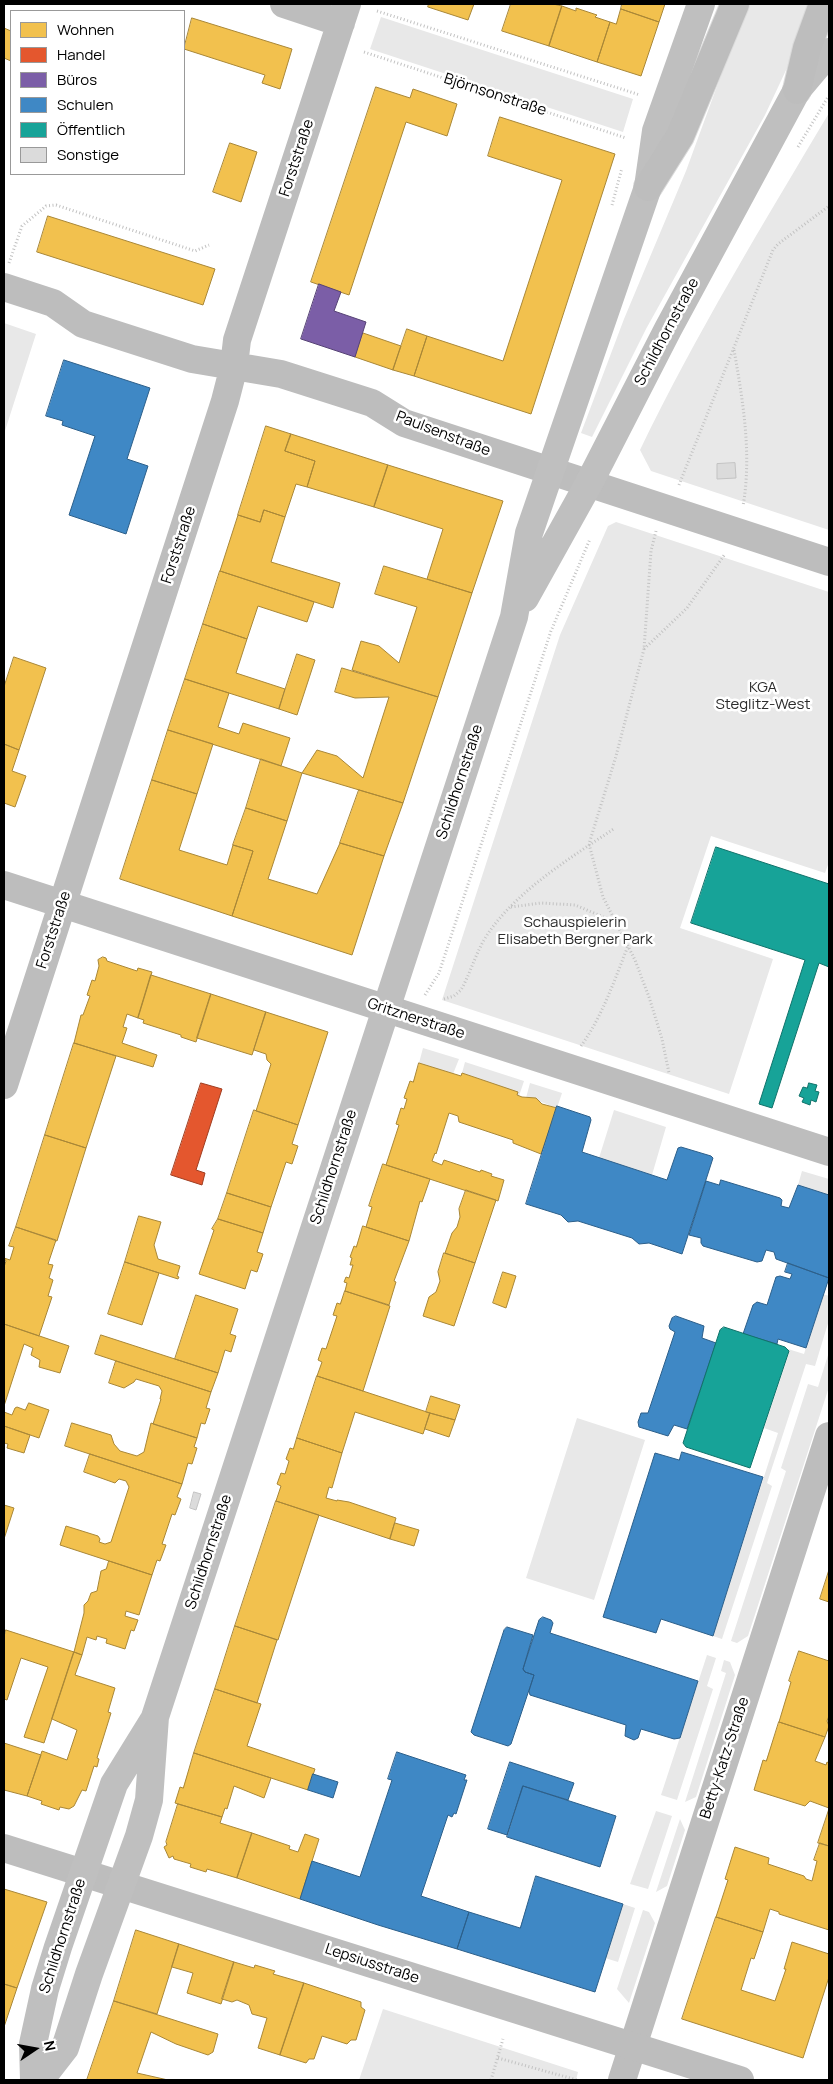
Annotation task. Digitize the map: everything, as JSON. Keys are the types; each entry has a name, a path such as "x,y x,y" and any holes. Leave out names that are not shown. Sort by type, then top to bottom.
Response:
{"main road":[{"path":"284,4 344,13"},
{"name":"Schildhornstraße","path":"34,2080 33,2044 45,1988 114,1784 155,1717 514,617 530,533 648,187 656,131 701,4"},
{"path":"648,187 680,136 735,4"},
{"path":"797,90 808,48 823,4"},
{"name":"Forststraße","path":"4,1085 219,419 234,366 237,340 344,13"},
{"name":"Schildhornstraße","path":"514,617 588,485 668,329 797,90 829,52"},
{"name":"Paulsenstraße","path":"6,276 53,303 83,324 192,359 281,374 372,403 404,423 588,485 829,562"},
{"name":"Gritznerstraße","path":"4,885 829,1152"},
{"name":"Betty-Katz-Straße","path":"622,2080 829,1436"},
{"name":"Schildhornstraße","path":"40,2080 65,2048 149,1800 155,1717"},
{"name":"Lepsiusstraße","path":"4,1848 740,2080"}],"path":[{"path":"377,11 640,95"},
{"name":"Björnsonstraße","path":"364,52 626,138"},
{"path":"6,276 22,226 46,206 56,205 195,251 209,245"},
{"path":"679,485 773,250 778,244 829,206"},
{"path":"734,350 746,452 743,506"},
{"path":"656,530 651,552 644,648 616,756 589,844 604,897 628,945 656,1018 670,1079"},
{"path":"422,1000 439,972 551,631 581,564 592,533"},
{"path":"644,648 687,608 726,553"},
{"path":"442,1000 454,996 461,990 487,935 510,907 589,844 615,828"},
{"path":"510,907 540,903 575,905 616,922"},
{"path":"579,1049 606,1003 628,945"},
{"path":"491,2080 503,2039"},
{"path":"498,2058 577,2080"}],"green space":[{"path":"747,4 814,4 795,51 765,115 646,329 592,437 581,433 624,319 686,171"},
{"path":"381,17 633,99 623,132 370,49"},
{"path":"829,113 829,530 651,471 640,450 707,322"},
{"path":"4,323 36,334 4,434"},
{"name":"Schauspielerin Elisabeth Bergner Park","path":"616,522 829,592 829,862 825,873 711,836 680,928 773,959 729,1094 442,1000 560,635 608,526"},
{"path":"423,1048 459,1059 453,1074 419,1063"},
{"path":"465,1062 524,1081 519,1096 517,1092 462,1073"},
{"path":"530,1083 562,1093 557,1108 526,1098"},
{"path":"614,1110 666,1127 652,1175 599,1158"},
{"path":"802,1171 829,1179 829,1195 798,1185"},
{"path":"823,1294 829,1296 829,1320 815,1366 806,1364 767,1483 772,1486 722,1639 713,1636 778,1433 764,1428 789,1353 788,1349 804,1354"},
{"path":"829,1352 829,1387 748,1636 737,1643 731,1641 786,1471 781,1468 808,1384 818,1387"},
{"path":"577,1418 645,1440 594,1600 526,1578"},
{"path":"707,1655 716,1658 707,1686 713,1689 677,1800 661,1795"},
{"path":"724,1660 730,1662 735,1675 696,1797 685,1802 726,1673 721,1671"},
{"path":"656,1811 672,1816 648,1889 630,1884"},
{"path":"680,1819 685,1830 667,1886 656,1892"},
{"path":"623,1904 635,1908 618,1962 605,1958"},
{"path":"643,1910 649,1912 655,1923 629,2003 617,1989"},
{"path":"383,2009 578,2072 576,2080 359,2080"}],"building: Wohnen":[{"path":"429,4 474,4 468,20 428,7"},
{"path":"511,4 553,4 562,6 549,46 502,31"},
{"path":"622,4 665,4 659,22 621,9"},
{"path":"562,6 576,11 576,8 597,15 595,17 610,22 597,62 549,46"},
{"path":"621,9 659,22 641,76 597,62 610,22 616,24"},
{"path":"192,18 292,49 280,89 262,83 265,75 185,49"},
{"path":"4,28 10,31 10,61 4,58"},
{"path":"376,87 410,98 413,89 457,104 447,136 406,122 349,295 311,282"},
{"path":"500,117 615,154 531,414 414,376 427,336 503,361 562,180 488,156"},
{"path":"230,143 257,152 241,202 213,192"},
{"path":"48,216 215,269 203,305 37,252"},
{"path":"407,329 427,336 414,376 393,370"},
{"path":"363,333 401,346 393,370 355,357"},
{"path":"266,426 291,434 285,451 315,461 307,487 296,484 285,517 264,510 260,522 238,515"},
{"path":"291,434 388,465 374,507 307,487 315,461 285,451"},
{"path":"388,465 503,501 472,593 427,579 443,529 374,507"},
{"path":"264,510 285,517 271,562 340,583 333,608 220,571 238,515 260,522"},
{"path":"384,566 472,593 438,697 352,670 361,641 379,646 399,663 417,607 375,594"},
{"path":"220,571 314,602 307,622 258,606 247,639 203,624"},
{"path":"203,624 247,639 236,673 285,689 279,709 185,679"},
{"path":"297,654 315,660 297,715 279,709"},
{"path":"14,657 46,668 19,750 4,744 4,687"},
{"path":"342,668 438,697 403,803 302,773 317,750 337,756 363,778 389,697 355,698 335,692"},
{"path":"185,679 229,693 218,727 239,734 243,723 290,738 281,766 168,730"},
{"path":"168,730 213,744 197,794 152,780"},
{"path":"4,744 19,750 12,771 26,776 15,807 4,803"},
{"path":"261,759 302,773 287,821 246,808"},
{"path":"152,780 197,794 179,850 227,865 233,845 253,851 232,916 120,879"},
{"path":"359,790 403,803 384,856 340,843"},
{"path":"246,808 287,821 268,879 317,894 340,843 384,856 352,955 232,916 253,851 233,845"},
{"path":"103,957 107,961 137,971 138,968 152,972 138,1018 127,1014 123,1027 127,1028 122,1043 157,1055 153,1067 74,1043 81,1015 83,1015 90,996 87,995 92,980 95,981 99,966 98,960"},
{"path":"151,975 211,994 196,1042 181,1037 181,1035 143,1023 144,1020 138,1018"},
{"path":"211,994 266,1012 252,1055 197,1038"},
{"path":"266,1012 328,1032 298,1125 256,1111 271,1064 267,1060 266,1054 254,1050"},
{"path":"74,1043 116,1056 86,1148 45,1135"},
{"path":"419,1063 461,1076 462,1073 518,1092 517,1095 522,1097 536,1098 542,1104 557,1108 541,1154 513,1143 513,1140 459,1122 458,1116 449,1113 432,1161 442,1165 444,1160 480,1172 481,1170 492,1174 491,1176 504,1180 498,1201 386,1165 399,1125 396,1124 401,1108 404,1109 407,1099 404,1098 410,1081 413,1082"},
{"path":"254,1110 298,1125 292,1144 298,1146 292,1164 286,1162 271,1207 227,1193"},
{"path":"45,1135 86,1148 57,1241 16,1227"},
{"path":"383,1164 430,1179 422,1202 420,1201 409,1241 366,1227 372,1207 369,1206"},
{"path":"466,1190 496,1200 475,1263 445,1253 452,1233 457,1227 460,1217 459,1209"},
{"path":"227,1193 271,1207 263,1233 218,1219"},
{"path":"139,1216 161,1222 154,1245 158,1259 180,1266 178,1279 125,1262"},
{"path":"218,1219 263,1233 257,1252 263,1254 257,1272 251,1270 245,1289 199,1274 214,1230 212,1229"},
{"path":"363,1226 409,1241 394,1281 396,1282 389,1305 345,1291 347,1283 344,1282 346,1277 349,1278 353,1265 350,1265 352,1258 350,1257 354,1246 356,1247"},
{"path":"16,1227 56,1240 48,1264 53,1265 49,1278 53,1280 48,1296 52,1297 39,1336 4,1324 4,1267 6,1261 4,1258 10,1260 14,1247 9,1246"},
{"path":"444,1253 475,1263 454,1326 423,1316 429,1297 436,1292 440,1281 438,1272"},
{"path":"125,1262 159,1273 142,1325 108,1314"},
{"path":"503,1272 516,1276 506,1308 493,1303"},
{"path":"345,1291 390,1306 363,1391 317,1376 322,1362 318,1360 322,1348 326,1349 337,1316 333,1315 337,1303 340,1304"},
{"path":"196,1295 238,1309 230,1334 236,1336 231,1352 225,1350 218,1373 175,1359"},
{"path":"4,1324 69,1346 60,1373 39,1367 40,1360 31,1355 33,1348 24,1344 4,1406"},
{"path":"101,1335 218,1373 211,1392 95,1354"},
{"path":"116,1361 211,1392 206,1408 210,1409 205,1424 201,1423 197,1438 153,1424 161,1399 162,1391 159,1386 136,1379 124,1388 109,1383"},
{"path":"317,1376 430,1413 423,1434 355,1412 342,1453 297,1438"},
{"path":"431,1396 460,1405 455,1420 426,1412"},
{"path":"29,1403 49,1410 39,1438 4,1426 4,1412 12,1415 15,1408 25,1410"},
{"path":"430,1413 455,1420 449,1437 425,1429"},
{"path":"72,1423 111,1435 114,1444 120,1451 137,1456 144,1452 151,1423 197,1438 194,1447 197,1448 192,1464 188,1463 182,1484 65,1446"},
{"path":"4,1426 30,1435 24,1453 7,1448 8,1444 4,1443"},
{"path":"297,1438 342,1453 332,1488 329,1487 326,1498 349,1502 396,1518 390,1539 276,1501 281,1486 277,1484 281,1473 285,1474 289,1461 286,1459 290,1448 293,1449"},
{"path":"90,1454 182,1484 177,1497 181,1499 175,1515 172,1514 162,1544 166,1545 160,1561 157,1560 152,1575 60,1545 66,1526 98,1536 99,1542 105,1544 111,1542 129,1487 126,1481 119,1479 115,1483 84,1472"},
{"path":"276,1501 319,1515 278,1640 235,1626"},
{"path":"4,1505 14,1508 4,1539"},
{"path":"395,1523 419,1530 414,1546 390,1539"},
{"path":"109,1561 152,1575 139,1615 126,1611 125,1616 138,1620 134,1631 131,1630 125,1649 106,1643 107,1639 97,1636 96,1640 87,1637 82,1655 74,1652 84,1613 84,1605 91,1593 97,1591 101,1571 106,1569"},
{"path":"829,1570 829,1602 820,1599"},
{"path":"235,1626 277,1640 257,1703 215,1689"},
{"path":"6,1630 74,1652 44,1743 24,1737 48,1667 21,1658 7,1700 4,1699 4,1637"},
{"path":"799,1651 829,1661 829,1716 827,1721 829,1726 825,1737 779,1722"},
{"path":"74,1652 82,1655 75,1675 115,1688 108,1712 111,1713 97,1758 99,1759 97,1767 94,1766 86,1791 82,1790 74,1806 69,1809 60,1807 59,1810 41,1804 42,1801 27,1796 42,1751 67,1760 77,1730 52,1719"},
{"path":"215,1689 261,1704 247,1746 315,1769 308,1790 194,1753"},
{"path":"779,1722 825,1737 815,1761 826,1765 827,1762 829,1763 829,1808 810,1801 805,1806 754,1790 763,1760 766,1761"},
{"path":"4,1743 41,1755 27,1796 4,1790"},
{"path":"194,1753 271,1778 264,1798 234,1786 227,1809 225,1808 222,1817 175,1803 180,1787 183,1788"},
{"path":"178,1804 222,1817 220,1823 252,1833 237,1878 207,1869 206,1872 190,1867 191,1864 174,1859 173,1856 169,1858 164,1847 167,1845 166,1842"},
{"path":"829,1809 829,1846 818,1843"},
{"path":"252,1833 290,1846 289,1849 298,1852 305,1834 319,1839 300,1899 237,1878"},
{"path":"820,1843 829,1846 829,1930 779,1914 779,1912 770,1909 763,1932 716,1917 728,1880 725,1879 735,1847 769,1858 768,1864 804,1876 812,1881 817,1861 814,1860"},
{"path":"4,1889 47,1902 17,1988 4,1984"},
{"path":"716,1917 763,1932 754,1959 751,1958 741,1990 775,2001 786,1969 784,1969 792,1942 829,1954 829,1977 803,2058 682,2019"},
{"path":"136,1930 179,1944 157,2014 114,2001"},
{"path":"179,1944 234,1962 221,2004 187,1993 193,1973 172,1967"},
{"path":"234,1962 254,1968 255,1965 275,1971 273,1974 304,1983 280,2055 258,2048 267,2018 252,2014 249,2005 237,2000 232,2002 222,1999"},
{"path":"304,1983 361,2002 361,2007 365,2010 356,2040 351,2040 347,2044 322,2036 314,2059 309,2059 306,2063 280,2055"},
{"path":"4,1984 17,1988 4,2027"},
{"path":"114,2001 218,2034 213,2052 208,2055 176,2044 151,2032 137,2073 168,2080 87,2080"}],"building: Handel":[{"path":"201,1083 222,1089 196,1170 205,1173 202,1185 171,1175"}],"building: Büros":[{"path":"319,284 341,292 334,311 366,322 355,357 301,339"}],"building: Schulen":[{"path":"64,360 150,388 127,459 148,466 126,534 69,515 95,436 62,425 63,421 46,416"},
{"path":"557,1106 590,1117 591,1120 582,1152 667,1180 678,1148 681,1147 713,1158 682,1254 649,1243 639,1244 632,1238 578,1221 568,1222 561,1215 526,1204"},
{"path":"721,1180 780,1198 782,1200 781,1206 789,1208 798,1185 829,1195 829,1278 776,1259 774,1252 766,1250 762,1261 757,1262 703,1246 701,1238 689,1235 706,1181 719,1185"},
{"path":"788,1263 829,1278 806,1348 778,1339 777,1344 743,1334 753,1305 757,1302 767,1305 776,1277 780,1276 790,1279 792,1274 785,1272"},
{"path":"676,1316 704,1326 702,1338 716,1343 687,1429 674,1425 668,1436 639,1427 638,1422 641,1413 648,1413 675,1332 669,1326 672,1318"},
{"path":"682,1452 763,1477 713,1636 661,1619 656,1633 603,1617 655,1453 679,1460"},
{"path":"543,1617 551,1620 553,1623 550,1633 698,1681 680,1738 674,1739 641,1729 638,1738 634,1740 625,1736 626,1725 530,1695 529,1691 534,1675 525,1672 523,1669 539,1620"},
{"path":"507,1627 533,1635 523,1669 525,1672 534,1675 511,1744 508,1746 474,1735 471,1732 504,1630"},
{"path":"397,1752 466,1775 464,1780 467,1780 456,1814 454,1813 452,1817 448,1815 421,1896 469,1912 457,1949 300,1899 312,1861 360,1877 392,1780 388,1779"},
{"path":"510,1762 574,1783 568,1800 523,1786 507,1835 488,1829"},
{"path":"313,1774 338,1782 333,1798 308,1790"},
{"path":"523,1786 616,1816 600,1867 507,1837"},
{"path":"536,1876 623,1904 595,1992 457,1949 469,1912 520,1928"}],"building: Öffentlich":[{"path":"716,847 829,884 829,967 819,963 772,1108 759,1104 805,960 691,923"},
{"path":"809,1083 817,1085 815,1091 819,1092 816,1102 811,1100 810,1105 802,1102 804,1098 799,1096 803,1087 807,1088"},
{"path":"724,1327 785,1347 789,1351 750,1468 686,1447 683,1443 720,1330"}],"building: Sonstige":[{"path":"735,463 736,478 717,479 717,464"},
{"path":"194,1492 201,1494 196,1510 190,1508"}],"park label":[{"name":"KGA Steglitz-West","path":"763,696"}]}
